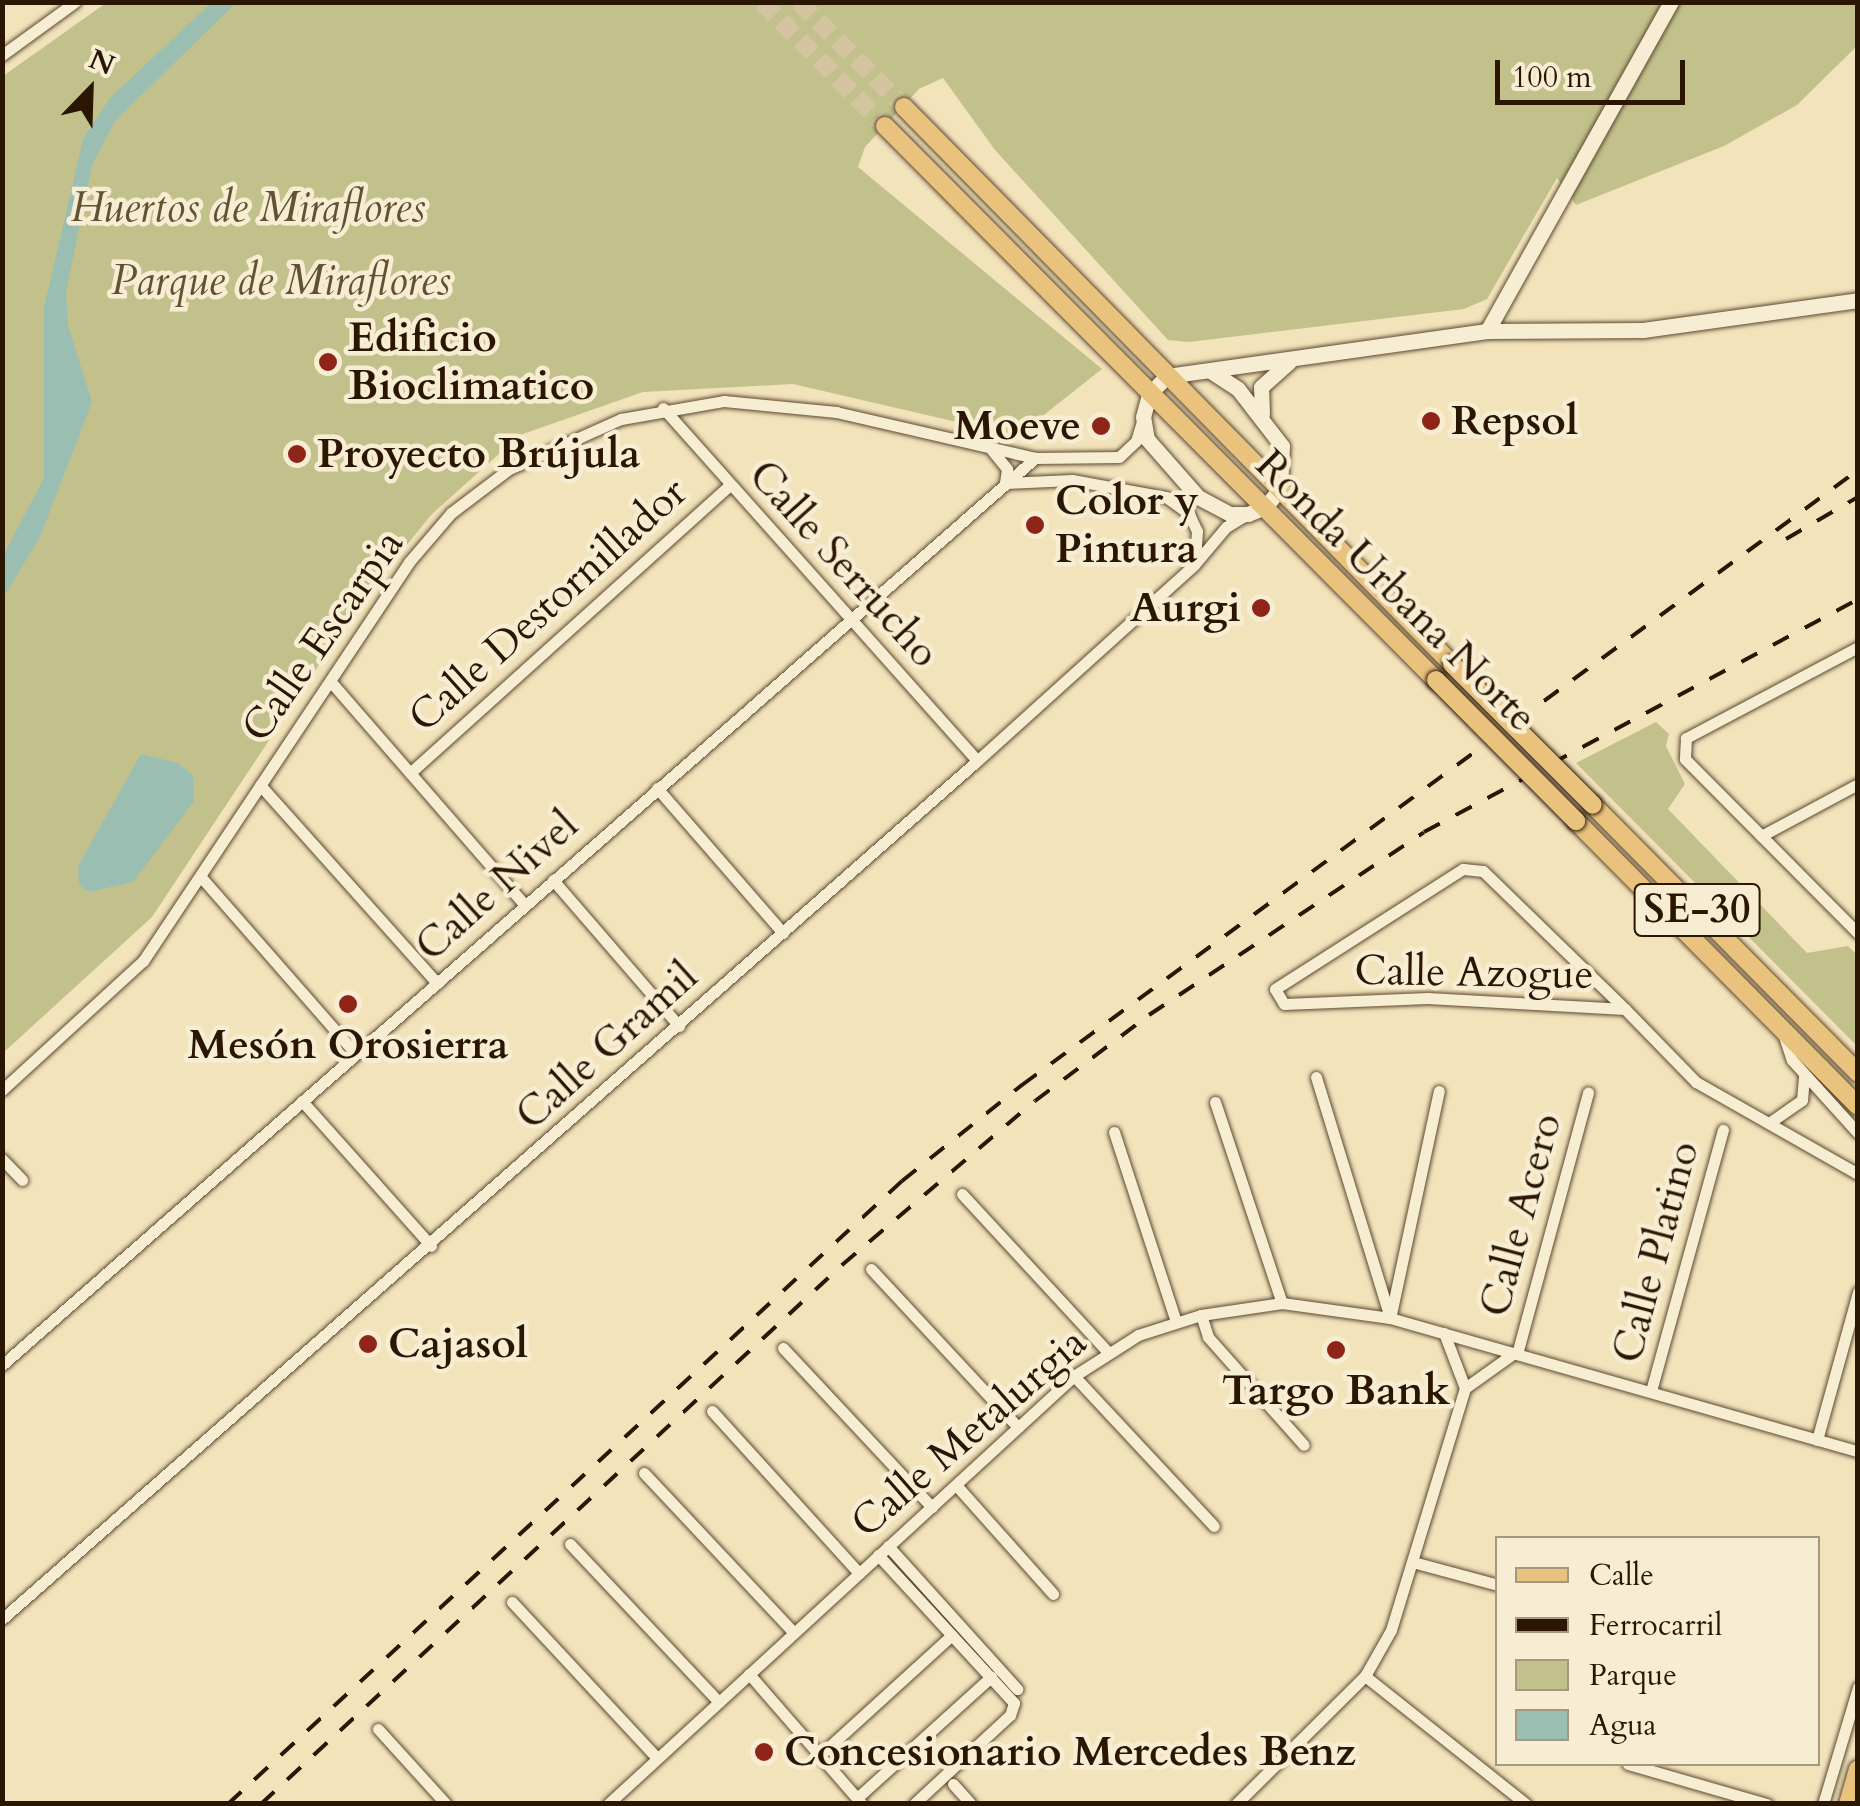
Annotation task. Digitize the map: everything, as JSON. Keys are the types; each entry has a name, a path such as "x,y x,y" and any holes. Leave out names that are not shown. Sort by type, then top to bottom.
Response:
{"main road":[{"name":"Ronda Urbana Norte","path":"904,107 1858,1073"},
{"name":"Ronda Urbana Norte","path":"885,126 1149,394 1256,511 1436,680 1858,1106"},
{"path":"1848,1804 1858,1769"}],"street":[{"path":"2,55 75,2"},
{"path":"1488,330 1671,2"},
{"path":"1212,372 1262,414 1282,446 1280,489 1256,511 1212,507 1177,479 1147,439 1143,417 1149,394 1166,376 1488,330 1643,330 1858,300"},
{"path":"1262,414 1267,377 1306,354"},
{"name":"Calle Escarpia","path":"2,1090 143,961 390,588 451,513 509,468 577,434 663,408 724,401 790,405 986,444 1035,458 1095,460 1130,450 1143,417"},
{"name":"Calle Serrucho","path":"663,408 978,762"},
{"path":"986,444 1000,456 1005,483 1072,480 1166,496 1189,514 1197,530 1194,565"},
{"name":"Calle Nivel","path":"2,1365 1035,458"},
{"name":"Calle Destornillador","path":"410,773 730,485"},
{"name":"Calle Gramil","path":"2,1619 978,762 1194,565 1226,527 1256,511"},
{"path":"1855,928 1684,760 1686,738 1858,647"},
{"path":"330,682 525,905"},
{"path":"260,784 436,983"},
{"path":"1761,836 1858,784"},
{"path":"657,788 784,933"},
{"name":"Calle Azogue","path":"1625,1009 1427,998 1284,1004 1275,988 1464,868 1482,871 1625,1009 1696,1082 1812,1147"},
{"path":"201,877 356,1054"},
{"path":"553,880 679,1026"},
{"path":"1782,1029 1803,1071 1858,1132"},
{"path":"1769,1123 1802,1100 1803,1071"},
{"path":"1316,1077 1390,1318"},
{"path":"1390,1318 1439,1091"},
{"name":"Calle Acero","path":"1516,1354 1588,1092"},
{"path":"302,1102 430,1246"},
{"path":"1215,1102 1282,1303"},
{"name":"Calle Platino","path":"1651,1392 1723,1130"},
{"path":"1114,1132 1176,1322"},
{"path":"1812,1147 1858,1160"},
{"path":"1812,1147 1858,1174"},
{"path":"2,1158 22,1180"},
{"path":"962,1194 1108,1352"},
{"path":"870,1269 1018,1427"},
{"path":"1817,1440 1858,1292"},
{"name":"Calle Metalurgia","path":"608,1804 1074,1376 1108,1352 1176,1322 1282,1303 1390,1318 1856,1448"},
{"path":"1201,1315 1208,1337 1304,1445"},
{"path":"1444,1333 1465,1388"},
{"path":"1482,1372 1491,1346"},
{"path":"783,1348 932,1507"},
{"path":"1236,1804 1365,1676 1391,1630 1465,1388 1482,1372 1516,1354"},
{"path":"1074,1376 1214,1526"},
{"path":"712,1411 859,1573"},
{"path":"644,1473 794,1633"},
{"path":"956,1485 1053,1594"},
{"path":"570,1544 719,1702"},
{"path":"888,1546 1018,1689"},
{"path":"878,1555 991,1677 1014,1709 914,1804"},
{"path":"1413,1562 1495,1584"},
{"path":"512,1602 657,1758"},
{"path":"820,1755 952,1635"},
{"path":"749,1674 860,1801 991,1677"},
{"path":"1365,1676 1526,1804"},
{"path":"1823,1804 1858,1687"},
{"path":"378,1729 446,1804"},
{"path":"1635,1766 1767,1804"},
{"path":"953,1784 971,1804"}],"green space":[{"name":"Parque de Miraflores","path":"106,3 1857,3 1857,46 1797,105 1724,146 1576,205 1557,178 1487,299 1464,309 1189,342 1168,340 995,150 943,78 919,89 865,147 858,167 1102,369 1017,436 793,384 643,392 520,435 432,514 362,600 152,917 3,1053 3,76"},
{"path":"1656,722 1669,734 1666,746 1685,784 1668,809 1807,953 1848,946 1857,955 1857,1046 1576,763"}],"water":[{"path":"211,3 236,3 115,121 92,165 66,292 68,325 92,402 40,537 3,598 3,556 44,478 44,308 83,139 110,98"},
{"path":"141,754 178,763 193,775 194,801 133,882 89,892 79,885 78,866"}],"tunnel":[{"path":"762,2 885,126"},
{"path":"799,2 904,107"}],"railway":[{"path":"228,1804 902,1181 1022,1085 1858,470"},
{"path":"1786,539 1858,497"},
{"path":"261,1804 842,1265 1035,1101 1149,1015 1424,832 1858,599"}],"place":[{"name":"Edificio Bioclimatico","path":"328,362"},
{"name":"Repsol","path":"1431,421"},
{"name":"Moeve","path":"1101,426"},
{"name":"Proyecto Brújula","path":"297,454"},
{"name":"Color y Pintura","path":"1035,525"},
{"name":"Aurgi","path":"1261,608"},
{"name":"Mesón Orosierra","path":"348,1004"},
{"name":"Cajasol","path":"368,1344"},
{"name":"Targo Bank","path":"1336,1350"},
{"name":"Concesionario Mercedes Benz","path":"764,1752"}],"park label":[{"name":"Huertos de Miraflores","path":"248,208"}]}
